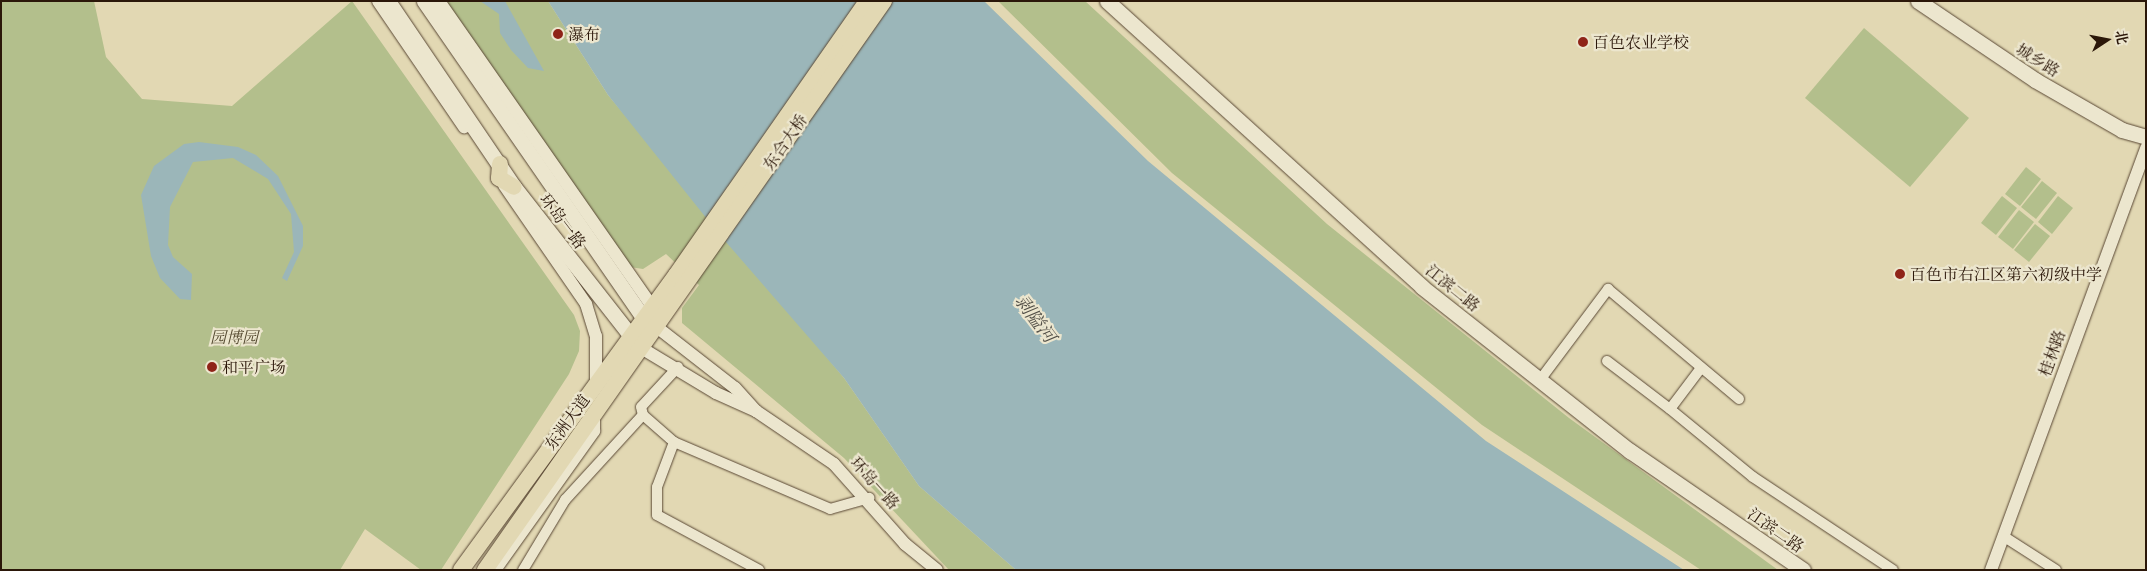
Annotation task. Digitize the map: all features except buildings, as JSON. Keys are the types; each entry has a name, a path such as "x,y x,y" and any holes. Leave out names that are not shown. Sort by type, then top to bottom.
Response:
{"main road":[{"path":"388,1 500,171 514,187"},
{"name":"环岛一路","path":"424,1 654,318"},
{"name":"东合大桥","path":"681,279 867,1"},
{"name":"东合大桥","path":"681,279 884,1"},
{"name":"江滨二路","path":"1107,1 1422,287 1630,451 1803,570"},
{"name":"城乡路","path":"1918,1 2035,80 2122,130 2146,136"},
{"name":"城乡路","path":"1930,1 2039,74 2146,136"},
{"name":"环岛一路","path":"514,187 629,338 643,349"},
{"name":"东洲大道","path":"485,570 643,349 654,318 681,279"},
{"name":"东洲大道","path":"460,570 629,338 654,318"},
{"path":"561,431 576,443"}],"street":[{"path":"378,1 500,171 586,304 596,336 596,382"},
{"path":"439,1 654,318"},
{"name":"桂林路","path":"1991,570 2146,148"},
{"path":"1540,380 1608,289 1739,399"},
{"name":"环岛一路","path":"654,318 735,388 756,411"},
{"name":"环岛一路","path":"643,349 678,367 716,393 756,411 834,464 869,498 905,544 937,570"},
{"path":"1607,361 1670,409 1753,477 1893,570"},
{"path":"678,367 642,407 643,415 674,442 830,509 869,498"},
{"path":"1670,409 1701,368"},
{"path":"523,570 565,500 643,415"},
{"path":"495,570 594,431 594,418"},
{"path":"674,442 657,487 657,515 759,570"},
{"path":"2003,536 2056,570"}],"green space":[{"name":"园博园","path":"1,1 94,1 106,57 142,99 232,106 352,1 574,315 580,331 579,351 569,374 441,570 421,570 365,529 340,570 1,570"},
{"path":"445,1 548,1 608,95 844,378 919,486 1016,570 949,570 844,458 682,323 682,308 699,285 666,254 643,269 630,267"},
{"path":"998,1 1085,1 1327,224 1569,418 1778,570 1701,570 1482,425 1172,173"},
{"path":"1864,28 1969,118 1910,187 1805,98"},
{"path":"2026,167 2041,179 2020,206 2005,194"},
{"path":"2042,181 2057,193 2036,219 2021,207"},
{"path":"2002,196 2017,208 1996,235 1981,223"},
{"path":"2058,196 2073,208 2052,234 2038,222"},
{"path":"2019,210 2034,222 2013,249 1998,237"},
{"path":"2035,224 2050,236 2029,262 2014,250"}],"water":[{"path":"480,1 505,1 544,71 528,68 511,50 500,33 499,14"},
{"name":"剥隘河","path":"548,1 984,1 1148,161 1486,441 1684,570 1016,570 919,486 844,378 719,234 608,95"},
{"path":"199,142 238,147 256,155 278,176 303,226 303,246 287,281 282,278 294,252 291,214 268,179 233,158 193,162 170,207 168,245 173,257 192,274 191,300 180,299 160,278 151,256 141,195 154,166 184,144"}],"place":[{"name":"瀑布","path":"558,34"},
{"name":"百色农业学校","path":"1583,42"},
{"name":"百色市右江区第六初级中学","path":"1900,274"},
{"name":"和平广场","path":"212,367"}]}
